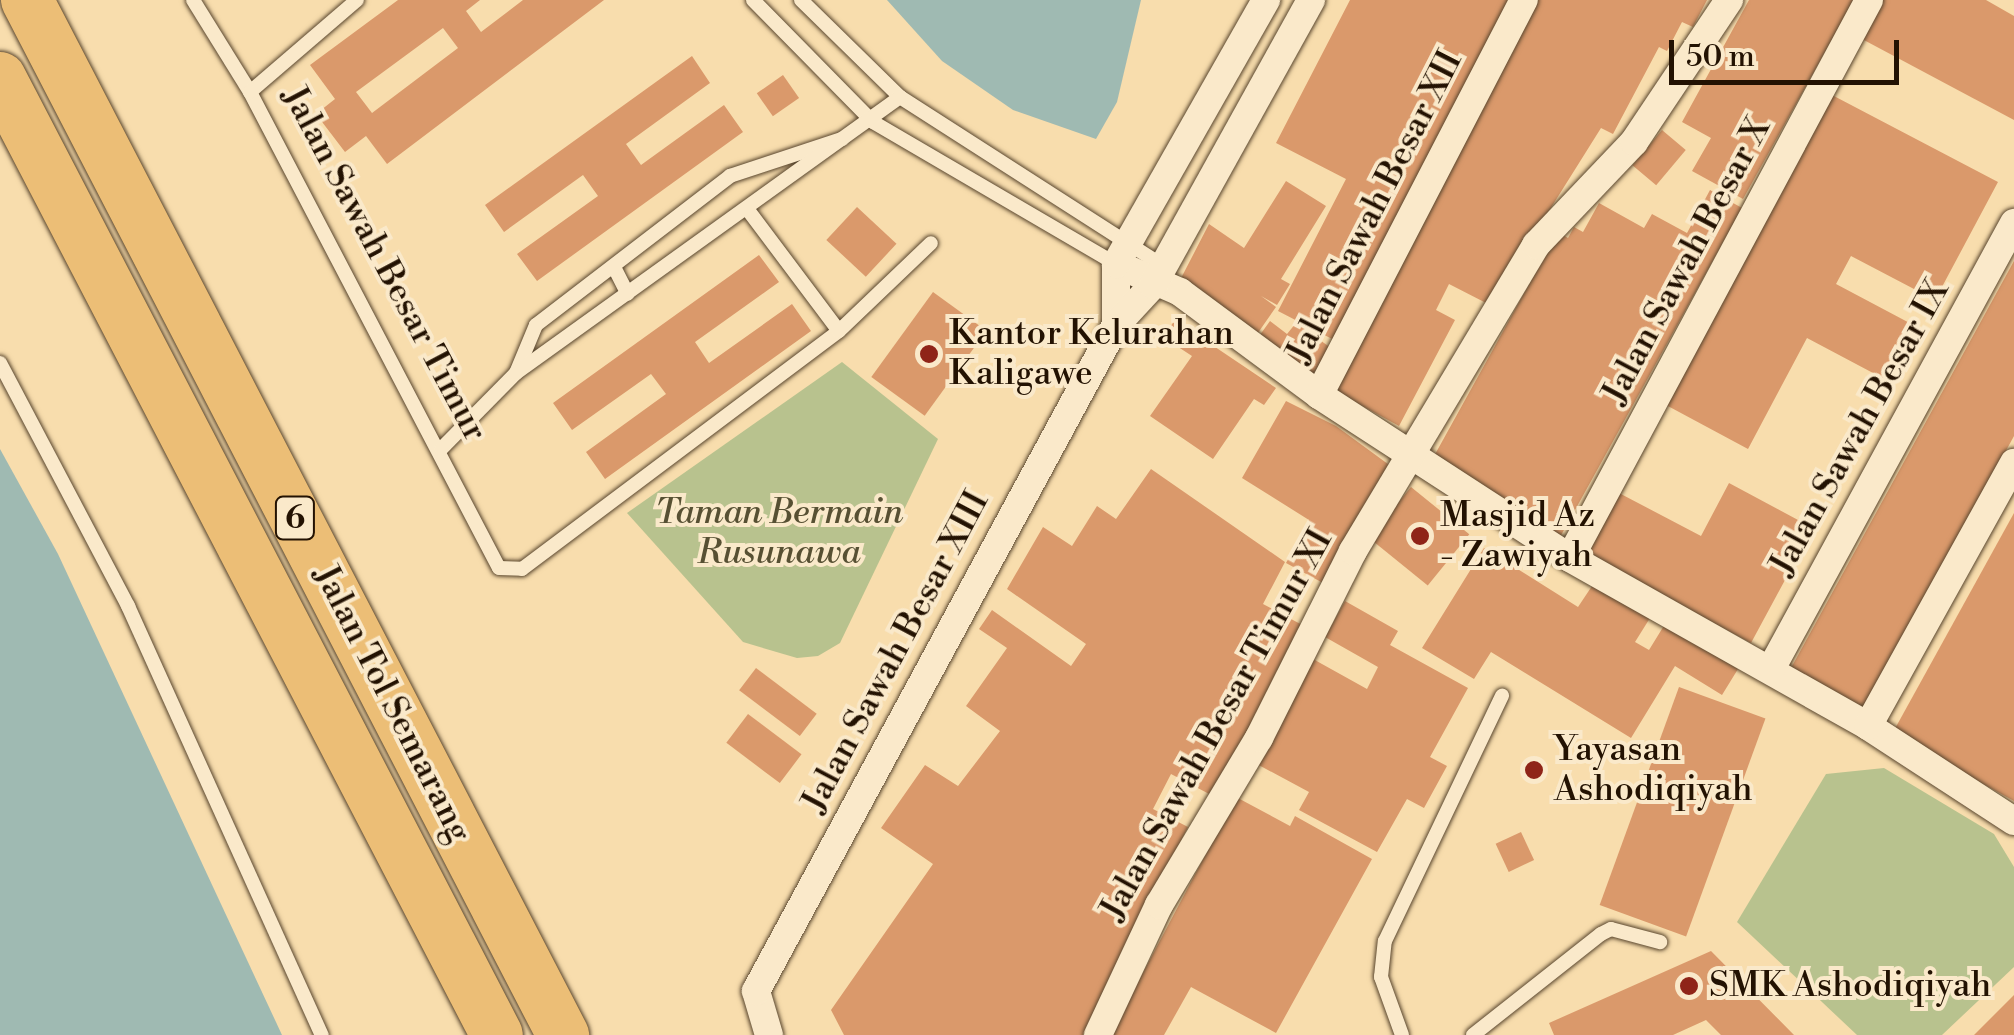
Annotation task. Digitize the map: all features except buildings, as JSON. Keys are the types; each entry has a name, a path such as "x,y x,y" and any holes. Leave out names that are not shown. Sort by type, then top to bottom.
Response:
{"highway":[{"name":"Jalan Tol Semarang","path":"27,0 563,1035"},
{"name":"Jalan Tol Semarang","path":"0,78 497,1035"}],"street":[{"name":"Jalan Sawah Besar XIII","path":"1116,325 1123,252 1266,0"},
{"name":"Jalan Sawah Besar XIII","path":"765,1026 756,991 1116,325 1166,280 1311,0"},
{"name":"Jalan Sawah Besar XII","path":"1319,395 1524,0"},
{"name":"Jalan Sawah Besar Timur XI","path":"1098,1035 1158,905 1259,738 1353,551 1536,246 1634,142 1730,0"},
{"name":"Jalan Sawah Besar X","path":"1570,558 1869,0"},
{"name":"Jalan Sawah Besar IX","path":"1771,669 2014,223"},
{"path":"1123,252 1319,395 1570,558 1868,726 2014,820"},
{"path":"1868,726 2014,463"}],"lane":[{"name":"Jalan Sawah Besar Timur","path":"193,0 250,92 441,449 500,568 522,569 840,331"},
{"path":"250,92 357,0"},
{"path":"753,0 873,122 1123,252"},
{"path":"801,0 900,98 1123,252"},
{"path":"441,449 516,374 873,122 900,98"},
{"path":"516,374 536,324 730,176 852,136"},
{"path":"748,210 840,331 931,243"},
{"path":"614,267 628,294"},
{"path":"0,363 128,606 322,1035"},
{"path":"1402,1035 1381,977 1385,941 1502,696"},
{"path":"1473,1035 1600,934 1611,929 1660,942"}],"green space":[{"name":"Taman Bermain Rusunawa","path":"842,362 938,439 840,643 818,656 797,658 743,642 627,513"},
{"path":"1884,768 1994,834 2014,867 2014,967 1942,1035 1857,1035 1737,922 1826,774"}],"water":[{"path":"887,0 1141,0 1117,102 1096,139 1013,110 942,61"},
{"path":"0,449 58,554 282,1035 0,1035"}],"place":[{"name":"Kantor Kelurahan Kaligawe","path":"929,354"},
{"name":"Masjid Az - Zawiyah","path":"1420,536"},
{"name":"Yayasan Ashodiqiyah","path":"1534,770"},
{"name":"SMK Ashodiqiyah","path":"1689,986"}]}
